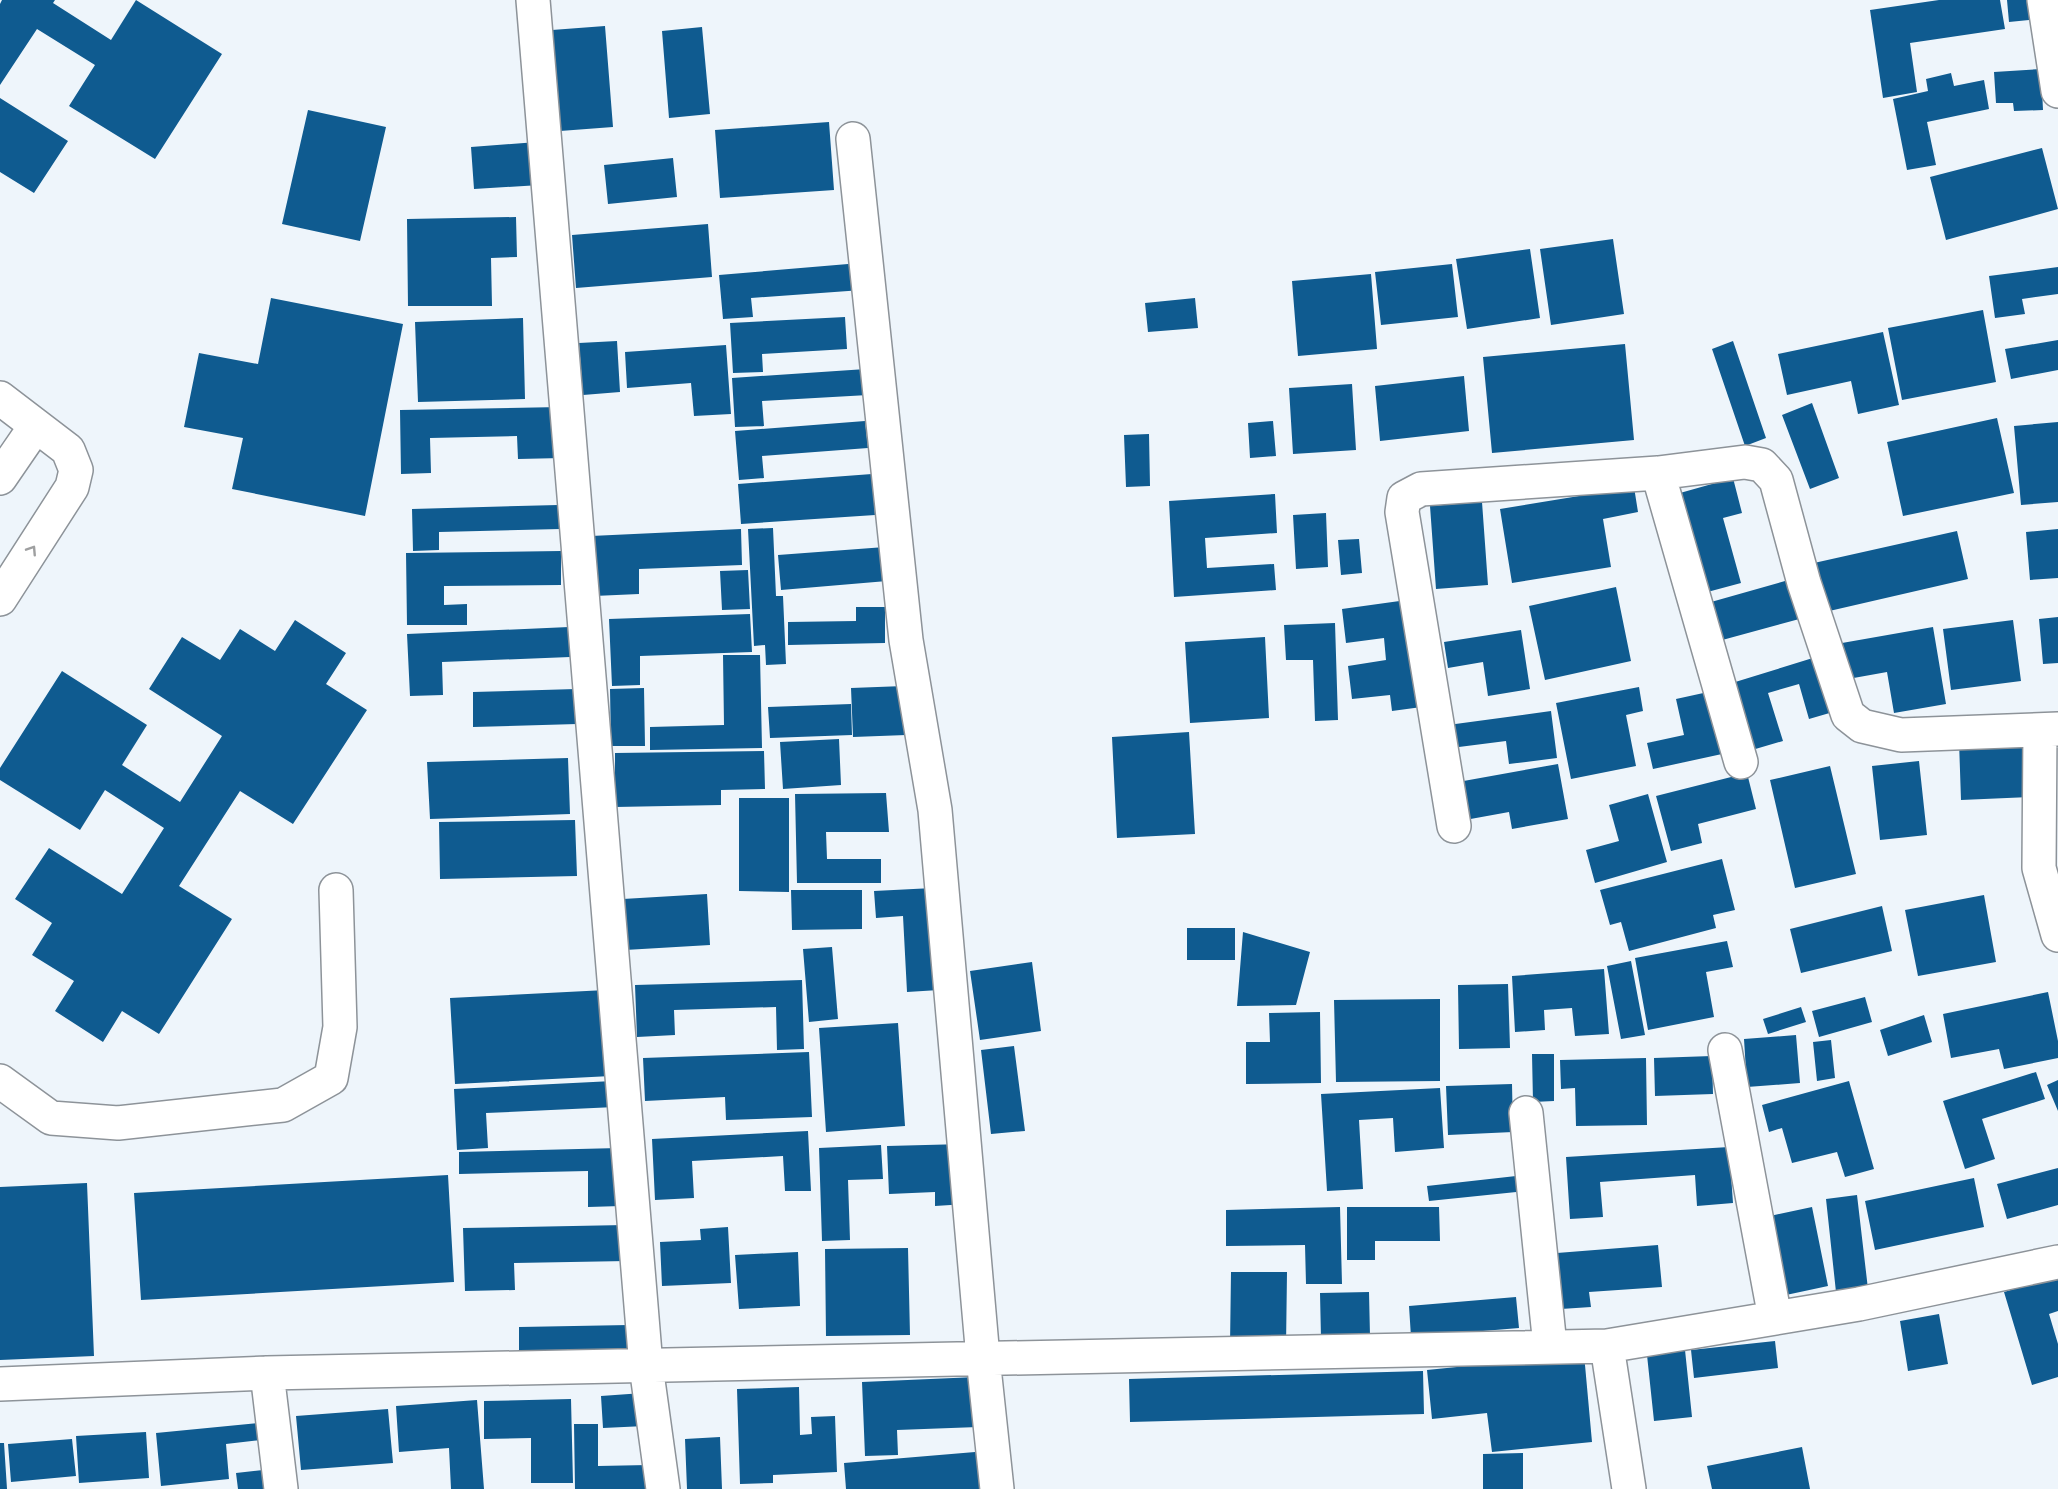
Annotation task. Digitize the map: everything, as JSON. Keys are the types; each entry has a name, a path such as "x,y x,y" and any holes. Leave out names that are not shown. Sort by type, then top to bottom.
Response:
{"street":[{"path":"533,0 646,1366 663,1489"},
{"path":"2044,0 2058,91"},
{"path":"853,139 906,640 935,810 983,1358 997,1489"},
{"path":"0,398 68,450 76,470 72,487 0,599"},
{"path":"0,478 35,427"},
{"path":"1454,826 1402,512 1404,498 1421,489 1658,473 1745,462 1762,465 1776,480 1804,583 1848,715 1862,726 1901,735 2049,729 2039,868 2058,935"},
{"path":"1658,473 1741,762"},
{"path":"0,1081 51,1118 118,1123 283,1105 331,1078 340,1027 336,891"},
{"path":"1725,1050 1775,1318"},
{"path":"1526,1113 1550,1347"},
{"path":"0,1384 267,1373 1607,1346 1859,1304 2058,1262"},
{"path":"1607,1346 1629,1489"},
{"path":"267,1373 281,1489"}],"building":[{"path":"2,0 55,0 53,3 111,40 136,0 222,54 155,159 69,106 95,65 37,29 0,85 0,4"},
{"path":"1939,0 2000,0 2005,29 1910,43 1917,92 1883,98 1870,10"},
{"path":"2007,0 2035,0 2038,19 2009,22"},
{"path":"605,26 613,127 560,131 552,30"},
{"path":"702,27 710,114 669,118 662,31"},
{"path":"2041,69 2043,110 2014,111 2013,103 1996,103 1994,72"},
{"path":"1951,73 1954,86 1984,80 1989,109 1927,122 1936,165 1907,170 1893,99 1928,91 1926,79"},
{"path":"0,98 68,141 34,193 0,172"},
{"path":"308,110 386,127 360,241 282,224"},
{"path":"829,122 834,190 720,198 715,130"},
{"path":"537,142 540,185 474,189 471,147"},
{"path":"2042,148 2058,209 1946,240 1930,177"},
{"path":"673,158 677,197 608,204 604,165"},
{"path":"516,217 517,257 491,258 492,306 408,306 407,219"},
{"path":"708,224 712,277 576,288 572,235"},
{"path":"1613,239 1624,314 1551,325 1540,249"},
{"path":"1530,249 1540,318 1467,329 1456,259"},
{"path":"860,263 862,290 751,298 753,317 723,319 719,275"},
{"path":"1452,264 1458,317 1381,325 1375,272"},
{"path":"2058,267 2058,294 2022,299 2025,314 1995,318 1989,276"},
{"path":"1371,274 1377,349 1298,356 1292,281"},
{"path":"271,298 403,324 365,516 232,489 243,438 184,427 199,353 258,364"},
{"path":"1195,298 1198,328 1148,332 1145,303"},
{"path":"1983,310 1996,382 1902,400 1888,328"},
{"path":"845,317 847,349 762,354 763,372 733,373 730,323"},
{"path":"523,318 525,399 418,402 415,322"},
{"path":"1883,332 1899,405 1858,414 1851,381 1787,395 1778,354"},
{"path":"2058,340 2058,370 2011,379 2005,349"},
{"path":"617,341 620,392 583,395 579,343"},
{"path":"1733,341 1766,438 1745,446 1712,349"},
{"path":"1625,344 1634,440 1492,453 1483,357"},
{"path":"726,345 731,414 694,416 691,383 627,388 625,352"},
{"path":"866,369 868,395 762,401 764,426 735,427 732,378"},
{"path":"1464,376 1469,431 1380,441 1375,386"},
{"path":"1352,384 1356,450 1293,454 1289,388"},
{"path":"1812,403 1839,478 1810,489 1782,415"},
{"path":"561,407 562,458 518,459 517,436 430,438 431,473 401,474 400,410"},
{"path":"1997,418 2014,493 1903,516 1887,442"},
{"path":"865,421 868,448 762,456 764,478 739,480 735,431"},
{"path":"1273,421 1276,456 1250,458 1248,423"},
{"path":"2058,422 2058,502 2021,505 2014,426"},
{"path":"1149,434 1150,486 1126,487 1124,435"},
{"path":"872,474 875,515 741,524 738,484"},
{"path":"1733,478 1742,513 1723,518 1741,583 1700,594 1673,495"},
{"path":"1634,487 1638,512 1603,519 1611,567 1512,583 1500,509"},
{"path":"1275,494 1277,533 1205,538 1207,568 1274,564 1276,590 1174,597 1169,501"},
{"path":"1482,502 1488,585 1436,589 1430,506"},
{"path":"558,505 560,529 439,532 439,550 413,551 412,509"},
{"path":"1326,513 1328,567 1296,569 1293,515"},
{"path":"773,528 776,596 783,596 786,664 766,665 765,645 754,646 748,529"},
{"path":"741,529 742,565 639,569 639,594 594,596 591,536"},
{"path":"2058,529 2058,578 2030,580 2026,532"},
{"path":"1957,531 1968,579 1825,612 1814,563"},
{"path":"1359,539 1362,573 1341,575 1338,540"},
{"path":"885,547 887,581 781,590 778,555"},
{"path":"561,551 561,585 444,586 444,605 467,604 467,625 407,625 406,553"},
{"path":"748,570 750,609 722,610 720,571"},
{"path":"1792,579 1803,618 1715,642 1704,604"},
{"path":"1616,587 1631,661 1545,680 1529,606"},
{"path":"1414,599 1429,706 1392,711 1390,695 1352,699 1348,666 1386,660 1384,638 1346,643 1342,609"},
{"path":"856,607 885,607 885,643 788,645 788,622 856,621"},
{"path":"750,614 752,652 640,656 640,685 612,686 609,619"},
{"path":"2058,617 2058,663 2043,664 2039,619"},
{"path":"295,620 346,653 326,684 367,710 293,824 240,791 179,886 232,919 159,1034 122,1011 103,1042 55,1011 74,981 32,955 52,923 15,899 49,848 122,894 164,828 105,790 80,830 0,780 0,768 62,671 147,725 122,765 180,802 222,736 149,689 182,637 220,660 240,629 275,651"},
{"path":"2013,620 2021,681 1951,690 1943,629"},
{"path":"1335,623 1338,720 1315,721 1313,660 1286,660 1284,625"},
{"path":"569,627 570,657 442,662 443,695 410,696 407,634"},
{"path":"1933,627 1946,704 1894,713 1887,672 1848,679 1842,643"},
{"path":"1521,630 1530,689 1488,696 1483,662 1448,668 1444,642"},
{"path":"1265,637 1269,718 1190,723 1185,642"},
{"path":"723,655 760,655 762,748 650,750 650,727 724,725"},
{"path":"1816,657 1833,712 1809,719 1799,684 1768,693 1783,741 1752,750 1732,683"},
{"path":"904,686 906,735 853,737 851,688"},
{"path":"1639,687 1643,711 1626,715 1636,766 1571,779 1556,703"},
{"path":"644,688 645,746 611,746 610,689"},
{"path":"576,689 577,724 473,727 473,692"},
{"path":"1708,692 1722,754 1653,769 1647,743 1684,735 1676,699"},
{"path":"851,704 852,735 770,738 768,707"},
{"path":"1551,711 1557,758 1509,764 1506,741 1451,748 1448,725"},
{"path":"1189,732 1195,834 1117,838 1112,737"},
{"path":"2028,738 2030,797 1961,800 1959,741"},
{"path":"839,739 841,785 783,789 780,742"},
{"path":"764,751 765,789 721,790 721,805 615,807 615,753"},
{"path":"568,758 570,814 430,819 427,762"},
{"path":"1919,761 1927,835 1880,840 1872,766"},
{"path":"1558,764 1568,819 1512,829 1509,812 1465,820 1458,782"},
{"path":"1830,766 1856,874 1795,888 1770,780"},
{"path":"1747,773 1756,809 1698,824 1702,843 1671,851 1656,796"},
{"path":"886,793 889,832 826,832 827,859 881,859 881,883 797,883 795,794"},
{"path":"1648,794 1667,862 1595,883 1586,850 1619,841 1609,805"},
{"path":"739,798 789,798 789,892 739,891"},
{"path":"575,820 577,876 440,879 439,822"},
{"path":"1722,859 1735,910 1713,915 1716,928 1629,951 1621,922 1610,925 1600,890"},
{"path":"933,888 939,990 907,992 903,916 876,918 874,891"},
{"path":"791,890 862,890 862,929 792,930"},
{"path":"707,894 710,945 625,950 623,899"},
{"path":"1984,895 1996,962 1918,976 1905,910"},
{"path":"1882,906 1892,951 1801,973 1790,929"},
{"path":"1187,928 1235,928 1235,960 1187,960"},
{"path":"1243,932 1310,952 1296,1005 1237,1006"},
{"path":"1727,941 1733,967 1706,972 1714,1017 1648,1030 1635,958"},
{"path":"832,947 838,1019 809,1022 803,949"},
{"path":"1631,961 1645,1035 1621,1039 1607,966"},
{"path":"1032,962 1041,1031 980,1040 970,971"},
{"path":"1604,969 1609,1034 1575,1036 1572,1008 1544,1010 1545,1030 1515,1032 1512,976"},
{"path":"802,980 804,1049 777,1050 776,1007 674,1010 675,1035 637,1037 635,985"},
{"path":"1508,984 1510,1048 1459,1049 1458,985"},
{"path":"606,990 611,1076 455,1084 450,998"},
{"path":"2048,992 2058,1041 2058,1058 2004,1069 1999,1049 1951,1058 1943,1014"},
{"path":"1865,997 1872,1022 1819,1037 1812,1011"},
{"path":"1440,999 1440,1081 1336,1082 1334,1000"},
{"path":"1801,1007 1806,1022 1768,1034 1763,1019"},
{"path":"1320,1012 1321,1083 1246,1084 1246,1042 1270,1042 1269,1013"},
{"path":"1924,1015 1932,1042 1888,1056 1880,1030"},
{"path":"898,1023 905,1126 826,1132 819,1028"},
{"path":"1796,1035 1800,1083 1747,1087 1744,1039"},
{"path":"1831,1040 1835,1078 1817,1081 1813,1042"},
{"path":"1014,1046 1025,1131 991,1134 981,1050"},
{"path":"809,1052 812,1117 726,1120 725,1097 645,1101 643,1058"},
{"path":"1532,1054 1554,1054 1554,1101 1533,1102"},
{"path":"1712,1056 1713,1094 1655,1096 1654,1058"},
{"path":"1646,1058 1647,1125 1576,1126 1575,1088 1561,1089 1560,1060"},
{"path":"2036,1072 2045,1099 1982,1119 1995,1159 1965,1169 1943,1101"},
{"path":"2058,1080 2058,1111 2047,1085"},
{"path":"613,1081 615,1107 486,1113 488,1148 457,1150 454,1089"},
{"path":"1849,1081 1874,1169 1845,1177 1837,1152 1792,1163 1782,1128 1769,1132 1762,1105"},
{"path":"1512,1084 1513,1132 1448,1135 1446,1086"},
{"path":"1440,1088 1444,1148 1395,1152 1393,1118 1359,1120 1363,1189 1327,1191 1321,1094"},
{"path":"808,1131 811,1191 785,1191 783,1156 692,1161 694,1198 655,1200 652,1139"},
{"path":"964,1144 966,1204 935,1206 935,1192 889,1194 887,1146"},
{"path":"881,1145 883,1179 848,1180 850,1240 822,1241 819,1148"},
{"path":"1729,1147 1733,1203 1697,1206 1695,1175 1600,1182 1603,1217 1570,1219 1566,1157"},
{"path":"619,1148 621,1206 588,1207 588,1171 459,1174 459,1152"},
{"path":"2058,1168 2058,1205 2007,1219 1997,1184"},
{"path":"448,1175 454,1282 141,1300 134,1193"},
{"path":"1525,1175 1527,1191 1429,1201 1427,1186"},
{"path":"1974,1178 1984,1227 1875,1250 1865,1201"},
{"path":"87,1183 94,1356 0,1360 0,1187"},
{"path":"1857,1195 1868,1289 1836,1292 1826,1199"},
{"path":"1340,1207 1342,1284 1306,1284 1305,1245 1226,1246 1226,1210"},
{"path":"1347,1207 1439,1207 1440,1241 1375,1241 1375,1260 1347,1260"},
{"path":"1812,1207 1828,1286 1786,1295 1770,1216"},
{"path":"625,1225 627,1261 514,1263 515,1290 465,1291 463,1228"},
{"path":"728,1227 731,1283 662,1286 660,1242 701,1240 700,1229"},
{"path":"1658,1245 1662,1287 1589,1292 1591,1307 1561,1309 1557,1253"},
{"path":"908,1248 910,1335 826,1336 825,1249"},
{"path":"798,1252 800,1306 739,1309 735,1255"},
{"path":"1231,1272 1287,1272 1286,1347 1230,1346"},
{"path":"2058,1276 2058,1311 2049,1314 2058,1344 2058,1377 2032,1385 2004,1292"},
{"path":"1369,1292 1370,1336 1321,1338 1320,1293"},
{"path":"1516,1297 1519,1328 1411,1337 1409,1306"},
{"path":"1939,1314 1948,1364 1908,1371 1900,1321"},
{"path":"629,1325 629,1360 519,1362 519,1327"},
{"path":"1775,1341 1778,1368 1694,1378 1691,1350"},
{"path":"1685,1350 1692,1417 1654,1421 1647,1355"},
{"path":"1584,1354 1592,1442 1492,1452 1487,1413 1432,1419 1427,1370"},
{"path":"1423,1371 1424,1414 1130,1422 1129,1379"},
{"path":"976,1377 978,1427 897,1430 898,1455 865,1456 862,1382"},
{"path":"799,1387 800,1435 812,1434 811,1417 835,1416 837,1472 773,1475 773,1483 740,1484 737,1389"},
{"path":"643,1393 645,1426 603,1428 601,1396"},
{"path":"571,1399 573,1483 531,1483 531,1438 484,1439 484,1401"},
{"path":"477,1400 484,1489 451,1489 449,1448 399,1452 396,1406"},
{"path":"388,1409 393,1463 301,1470 296,1416"},
{"path":"259,1423 261,1440 226,1444 229,1479 161,1486 156,1433"},
{"path":"574,1424 598,1424 598,1466 648,1465 649,1489 575,1489"},
{"path":"146,1432 149,1478 79,1483 76,1436"},
{"path":"720,1437 722,1489 687,1489 685,1439"},
{"path":"72,1439 76,1476 11,1482 8,1444"},
{"path":"0,1443 4,1443 7,1489 0,1489"},
{"path":"1802,1447 1810,1489 1712,1489 1707,1466"},
{"path":"987,1451 991,1489 846,1489 844,1463"},
{"path":"1523,1453 1523,1489 1483,1489 1483,1454"},
{"path":"263,1470 265,1489 238,1489 236,1473"}]}
